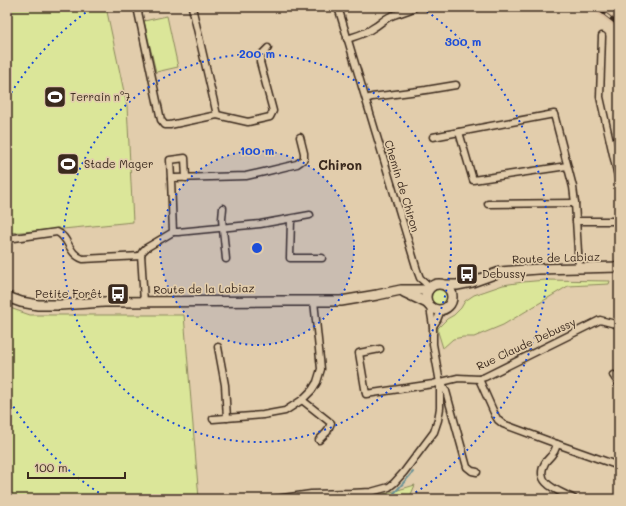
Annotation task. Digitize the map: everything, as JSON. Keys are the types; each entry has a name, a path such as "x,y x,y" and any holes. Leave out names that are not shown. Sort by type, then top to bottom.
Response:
{"main road":[{"name":"Route de Labiaz","path":"446,285 457,285 472,282 500,272 538,269 619,267"},
{"name":"Route de Labiaz","path":"453,296 472,282"},
{"path":"401,290 434,309 441,310 447,308 453,300 450,288 446,285 438,283 429,288 426,299 429,305"},
{"name":"Route de la Labiaz","path":"7,297 21,302 38,305 104,302 341,301 377,296 401,290 429,288"}],"street":[{"path":"136,7 161,120 165,124 170,125 217,115 248,122 270,117 273,111 260,62 262,54 268,48"},
{"path":"192,7 217,115"},
{"name":"Chemin de Chiron","path":"338,7 420,278"},
{"path":"347,39 362,34 386,18 408,11 415,7"},
{"path":"602,36 600,97 616,151 619,181"},
{"path":"366,99 456,85"},
{"path":"433,137 554,114 573,187 579,268"},
{"path":"262,119 264,127"},
{"path":"459,132 473,180 567,166"},
{"path":"171,179 246,176 297,164 304,159 300,137"},
{"path":"173,232 170,160 184,158 186,178"},
{"path":"488,204 575,203"},
{"path":"223,208 222,219 226,259"},
{"path":"144,302 142,251 173,232 260,224 310,215"},
{"path":"291,219 290,258 322,258"},
{"path":"576,221 619,221"},
{"path":"7,239 57,232 63,236 74,255 83,260 141,256"},
{"path":"413,290 420,278 429,288"},
{"path":"213,419 263,415 285,411 302,400 312,390 317,382 321,369 314,301"},
{"path":"276,499 311,494 371,492 389,487 398,478 434,432 438,420 440,408 440,383 433,344 433,326 429,305"},
{"path":"433,326 441,310"},
{"name":"Rue Claude Debussy","path":"380,349 359,352 366,394 440,383 458,378 479,379 600,320 619,325"},
{"path":"218,347 225,385 227,418"},
{"path":"613,375 619,384"},
{"path":"479,379 495,415 503,424 619,466"},
{"path":"440,383 446,391 467,467 472,471 477,472"},
{"path":"302,400 331,423 327,432 319,440"},
{"path":"556,444 553,453 542,468 542,476 546,484 574,499"}],"shaded area":[{"path":"589,7 602,7 619,21 619,30"}],"green space":[{"name":"Stade Mager","path":"7,7 106,7 127,106 133,222 7,233"},
{"path":"167,16 178,67 156,72 144,21"},
{"path":"546,280 610,281 609,284 568,286 503,325 474,337 453,339 443,348 438,328 461,308 465,301 474,295 503,285"},
{"path":"439,289 446,294 447,297 442,304 439,305 432,300 431,297 436,290"},
{"path":"7,307 30,315 184,315 199,499 7,499"},
{"path":"415,485 409,499 372,499 374,497"}],"waterway":[{"path":"389,499 413,472"}],"railway":[{"path":"596,7 619,25"}],"place":[{"name":"Terrain n°7","path":"55,97"},
{"name":"Stade Mager","path":"68,164"},
{"name":"Debussy","path":"467,274"},
{"name":"Petite Forêt","path":"118,294"}],"district":[{"name":"Chiron","path":"340,165"}]}
